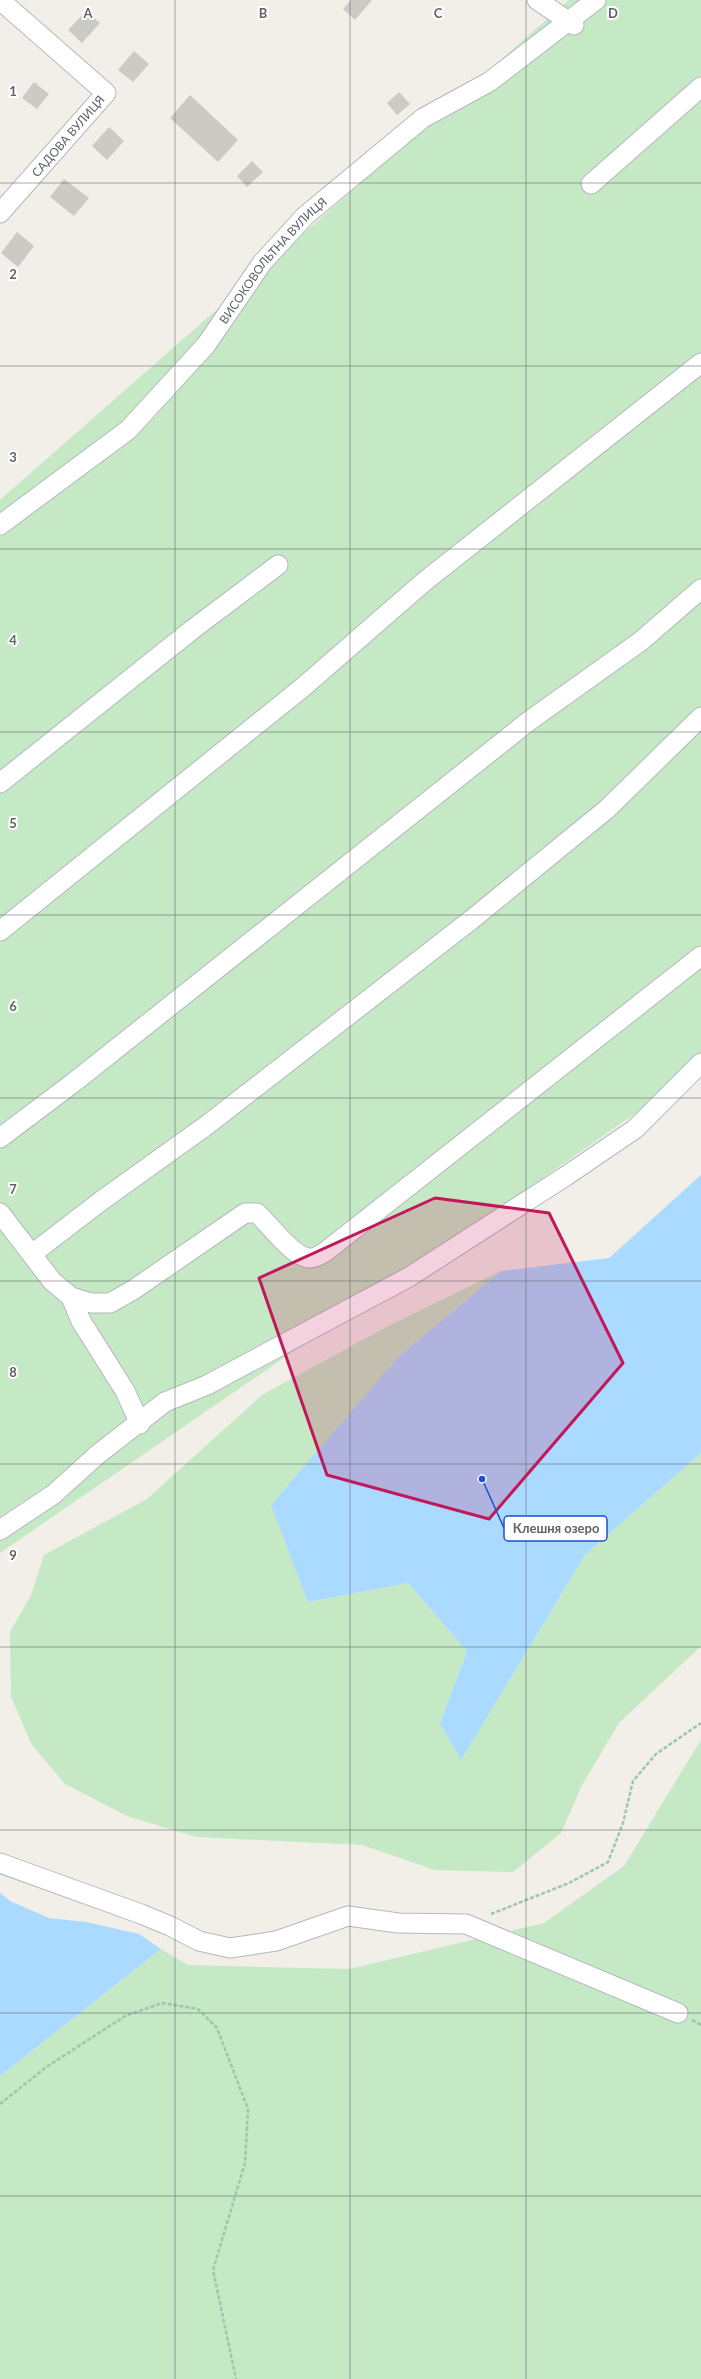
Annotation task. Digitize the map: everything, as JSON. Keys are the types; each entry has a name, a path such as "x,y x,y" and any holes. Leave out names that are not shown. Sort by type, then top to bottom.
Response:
{"street":[{"name":"САДОВА ВУЛИЦЯ","path":"0,0 106,93 0,213"},
{"path":"537,0 571,23"},
{"name":"ВИСОКОВОЛЬТНА ВУЛИЦЯ","path":"0,525 128,430 206,345 262,263 305,216 423,118 489,82 571,23 596,0"},
{"path":"591,184 701,87"},
{"path":"0,931 302,688 425,581 701,363"},
{"path":"0,783 278,565"},
{"path":"0,1138 74,1083 529,721 641,641 701,589"},
{"path":"32,1254 101,1201 207,1126 471,920 607,810 701,717"},
{"path":"0,1213 52,1281 71,1297 91,1303 110,1303 133,1290 245,1213 256,1213 294,1252 302,1257 312,1258 325,1252 701,956"},
{"path":"0,1530 54,1494 96,1455 140,1424 165,1402 206,1385 409,1278 635,1129 701,1063"},
{"path":"71,1297 81,1321 125,1391 140,1424"},
{"path":"0,1863 141,1914 170,1926 199,1941 230,1948 276,1941 348,1916 398,1923 466,1924 678,2013"}],"path":[{"path":"466,1924 569,1883 608,1862 623,1823 633,1781 656,1754 701,1723"},
{"path":"0,2104 44,2068 132,2013 162,2003 198,2009 217,2028 248,2108 244,2163 213,2270 236,2379"}],"highlighted area":[{"path":"435,1198 549,1213 623,1363 489,1519 327,1475 259,1278"}],"green space":[{"path":"569,0 701,0 701,1067 448,1245 0,1553 0,500"},
{"path":"501,1271 400,1355 308,1602 408,1583 467,1651 440,1723 461,1759 585,1555 701,1453 701,1646 619,1723 582,1785 561,1833 513,1872 435,1870 362,1845 196,1837 127,1816 65,1784 32,1745 11,1697 10,1632 31,1595 44,1555 147,1499 262,1395 388,1326"},
{"path":"701,1740 701,2379 0,2379 0,2076 161,1949 188,1965 349,1969 544,1923 624,1866"}],"water":[{"path":"701,1175 701,1453 585,1555 461,1760 440,1723 467,1651 408,1583 308,1602 271,1505 400,1355 501,1271 609,1258"},
{"path":"0,1893 10,1901 49,1918 86,1922 139,1934 161,1949 0,2076"}],"building":[{"path":"351,0 372,0 355,20 343,9"},
{"path":"86,11 100,23 82,43 68,30"},
{"path":"134,51 149,64 133,82 118,70"},
{"path":"34,82 49,94 37,109 22,98"},
{"path":"399,92 410,104 397,115 387,103"},
{"path":"190,95 238,140 218,162 170,118"},
{"path":"109,127 124,141 107,160 92,146"},
{"path":"252,161 263,172 247,187 237,176"},
{"path":"64,179 89,198 74,216 50,197"},
{"path":"17,232 34,246 18,267 1,253"}],"place":[{"name":"Клешня озеро","path":"482,1479"}]}
